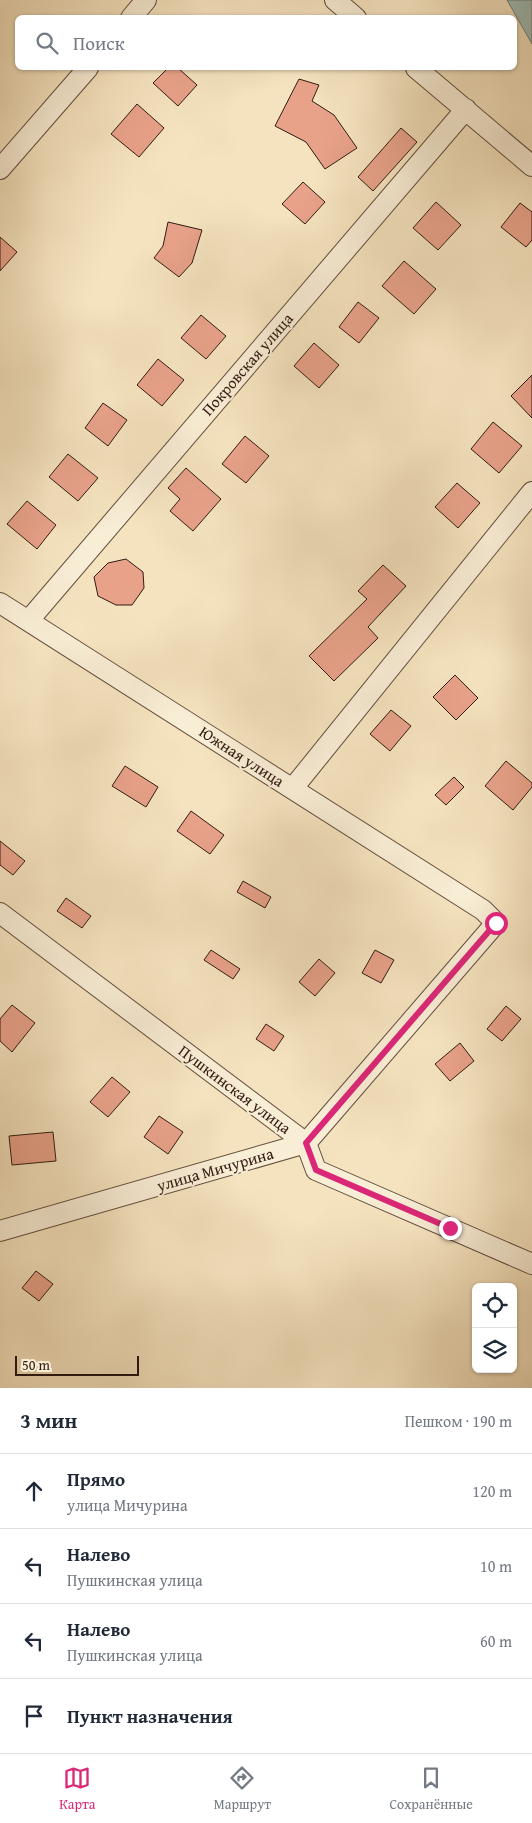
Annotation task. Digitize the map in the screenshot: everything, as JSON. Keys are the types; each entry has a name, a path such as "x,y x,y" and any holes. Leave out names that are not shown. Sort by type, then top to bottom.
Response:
{"street":[{"path":"134,15 146,0"},
{"path":"335,0 352,15"},
{"path":"4,156 86,70"},
{"path":"418,70 532,166"},
{"name":"Покровская улица","path":"29,620 466,109"},
{"path":"293,788 532,492"},
{"name":"Южная улица","path":"0,603 483,910 496,923 306,1143"},
{"name":"Пушкинская улица","path":"0,913 306,1143 316,1170 532,1264"},
{"name":"улица Мичурина","path":"0,1231 306,1143"}],"water":[{"path":"507,0 532,0 532,44 517,15"}],"building":[{"path":"166,70 180,70 197,85 178,106 153,83"},
{"path":"299,79 319,85 312,101 334,115 357,148 325,169 306,142 275,126"},
{"path":"137,104 164,128 139,157 111,134"},
{"path":"401,128 417,142 373,191 358,177"},
{"path":"303,182 325,202 305,224 282,204"},
{"path":"436,202 461,225 438,250 413,228"},
{"path":"520,203 532,212 532,240 526,247 501,227"},
{"path":"168,222 202,230 192,263 179,277 154,258 163,246"},
{"path":"0,237 17,252 0,271"},
{"path":"404,261 436,289 414,314 382,286"},
{"path":"358,302 379,318 359,343 339,327"},
{"path":"201,315 226,336 206,359 181,338"},
{"path":"314,343 339,365 319,388 294,366"},
{"path":"158,359 184,380 162,406 137,385"},
{"path":"532,375 532,418 511,396"},
{"path":"103,403 127,420 108,446 85,428"},
{"path":"493,422 522,446 499,473 471,449"},
{"path":"245,436 269,456 246,483 222,464"},
{"path":"68,454 98,478 78,501 49,477"},
{"path":"186,468 221,499 193,531 170,511 180,499 168,488"},
{"path":"457,483 480,503 458,528 435,507"},
{"path":"27,501 56,525 37,549 7,524"},
{"path":"126,559 143,572 144,588 132,605 116,605 98,596 94,577 108,563"},
{"path":"383,565 406,586 368,627 378,638 334,681 309,656 367,599 358,591"},
{"path":"455,675 478,698 456,720 433,697"},
{"path":"391,710 411,726 390,751 370,734"},
{"path":"506,761 532,783 532,787 513,810 485,786"},
{"path":"125,766 158,787 146,807 112,786"},
{"path":"454,777 464,787 446,805 435,795"},
{"path":"191,811 224,835 210,854 177,831"},
{"path":"0,841 25,861 13,875 0,865"},
{"path":"243,881 271,897 265,908 237,892"},
{"path":"66,898 91,916 82,928 57,911"},
{"path":"211,950 240,969 233,979 204,960"},
{"path":"375,950 394,960 381,983 362,973"},
{"path":"319,959 335,973 315,996 299,982"},
{"path":"12,1005 35,1023 12,1052 0,1041 0,1019"},
{"path":"506,1006 521,1019 502,1041 487,1029"},
{"path":"266,1024 284,1036 274,1051 256,1039"},
{"path":"460,1043 474,1061 450,1081 435,1064"},
{"path":"112,1077 130,1092 108,1117 90,1102"},
{"path":"159,1116 183,1132 168,1154 144,1137"},
{"path":"53,1132 56,1161 12,1165 9,1136"},
{"path":"36,1271 53,1284 39,1301 22,1288"}],"route":[{"path":"450,1228 316,1170 306,1143 496,923"}]}
